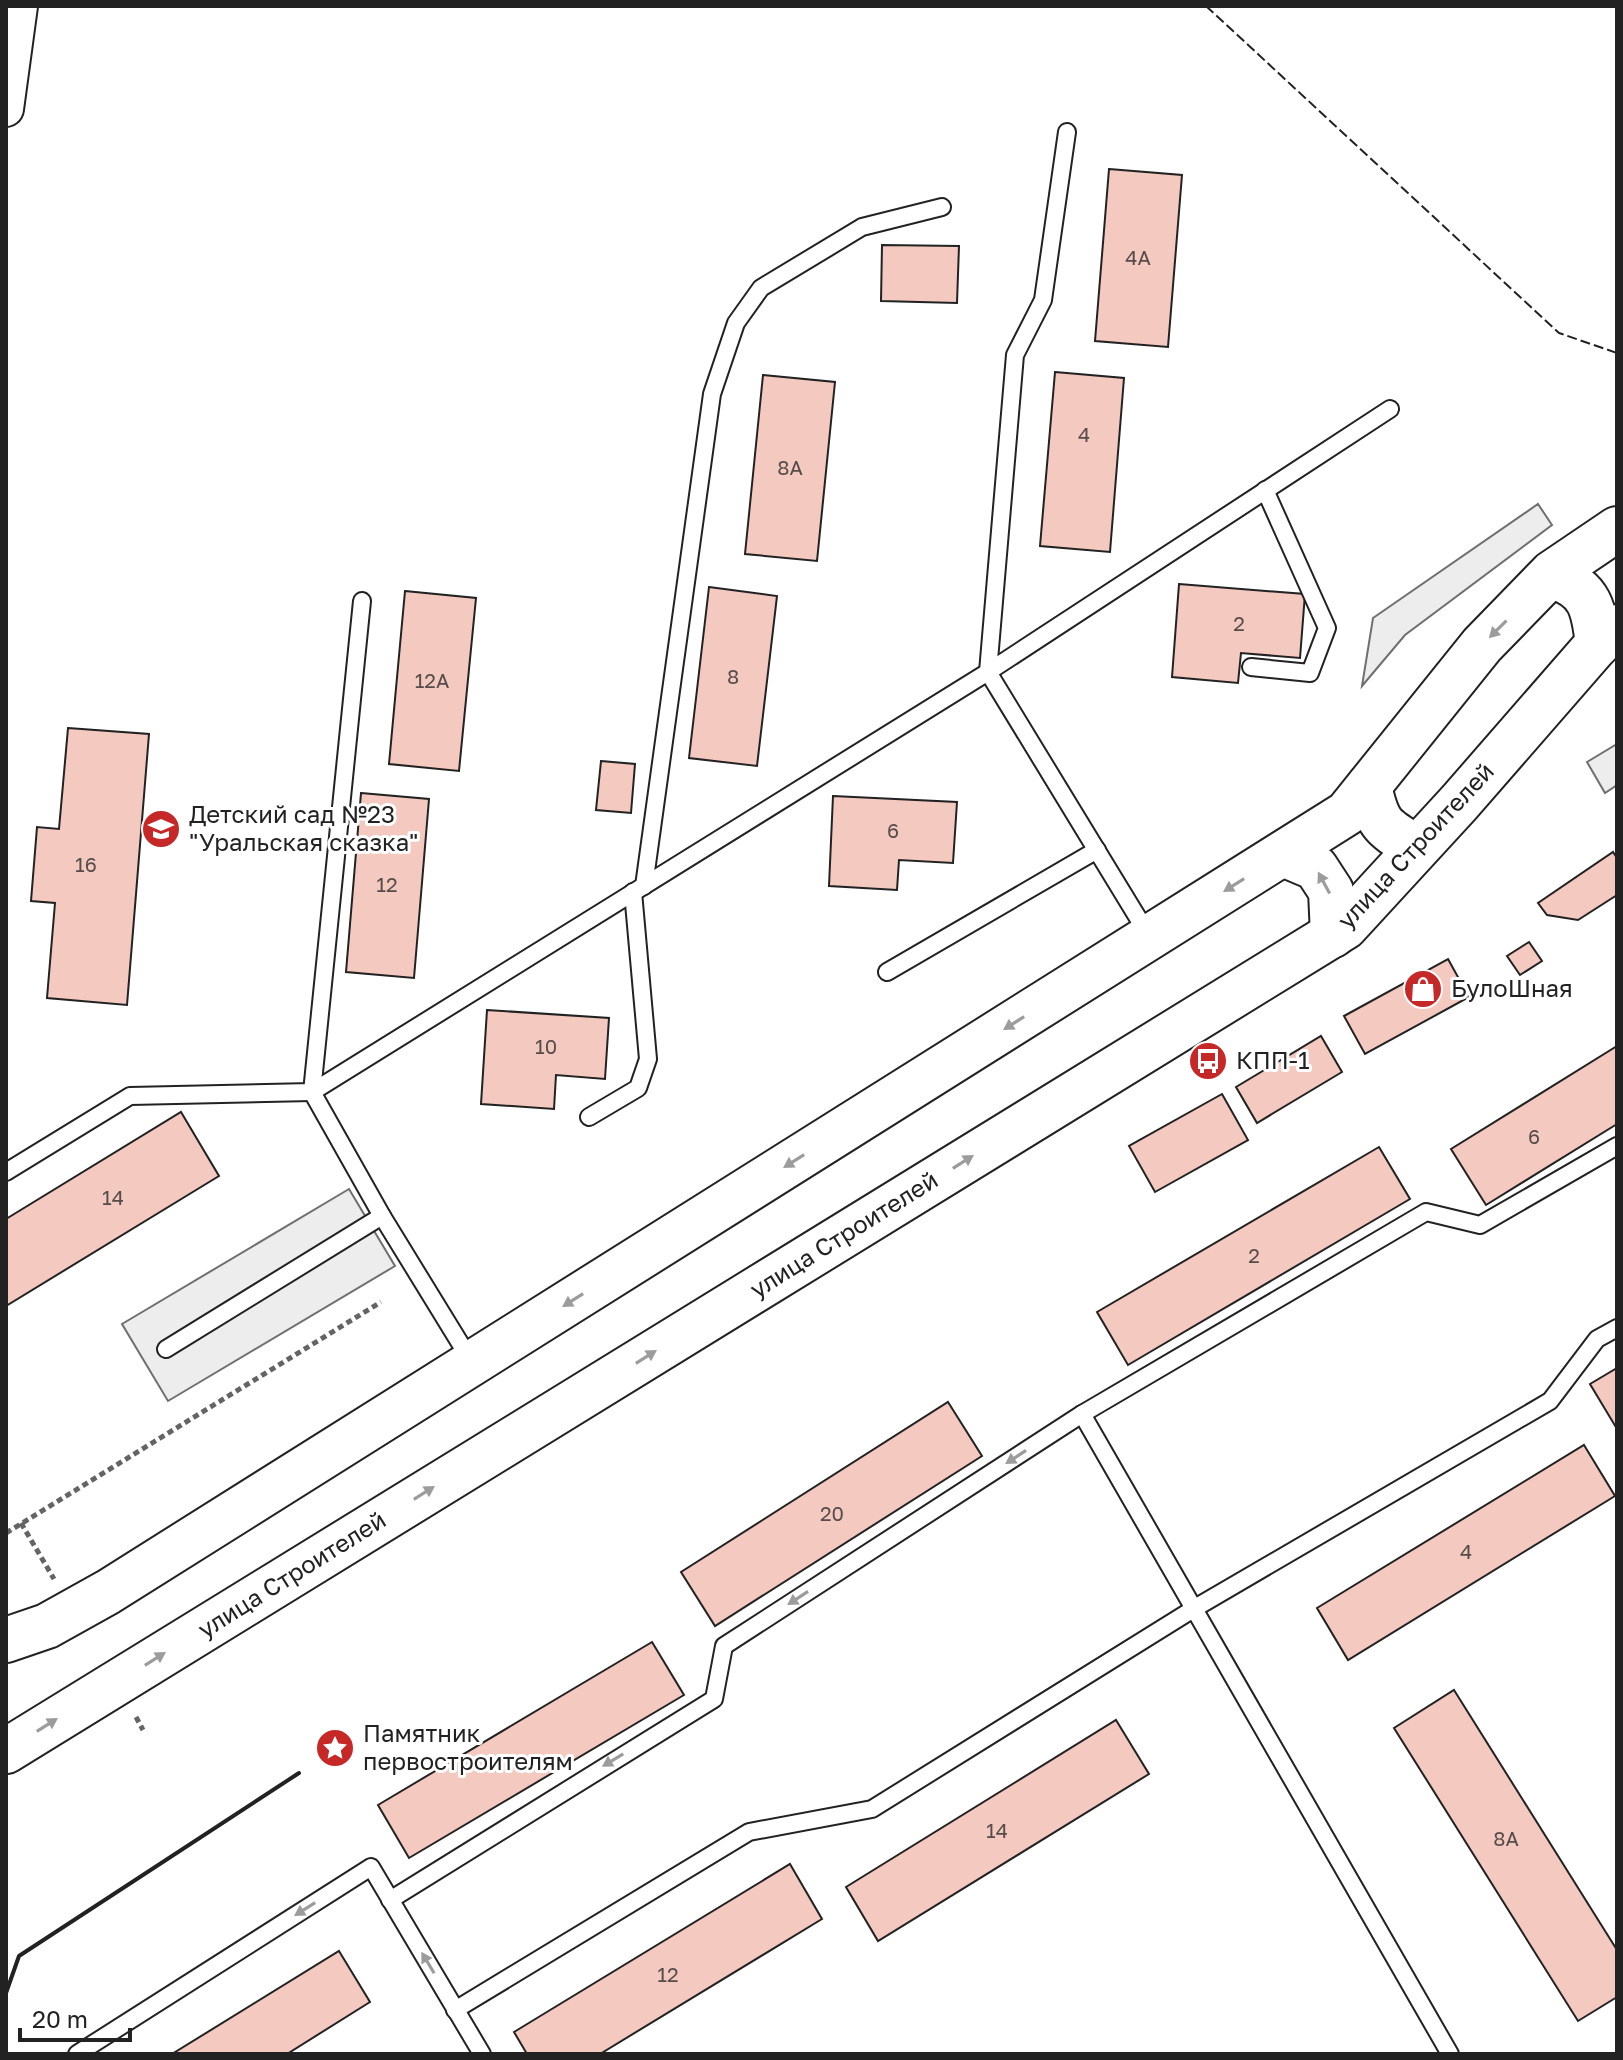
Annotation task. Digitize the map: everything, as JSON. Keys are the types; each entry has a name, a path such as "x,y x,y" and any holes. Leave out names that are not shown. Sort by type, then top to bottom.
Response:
{"main road":[{"path":"6,1640 47,1626 108,1592 1347,813 1482,645 1549,577 1617,529"},
{"path":"1549,577 1570,582 1587,597 1608,635"},
{"name":"улица Строителей","path":"6,1751 1345,927 1608,635"},
{"path":"1369,786 1375,815 1389,831 1417,848"},
{"path":"1283,854 1316,868 1331,891 1333,935"}],"street":[{"path":"6,109 20,6"}],"lane":[{"path":"1067,132 1043,300 1015,355 988,672 1150,937"},
{"path":"589,1117 638,1088 648,1059 638,889 712,394 736,323 761,288 862,227 942,207"},
{"path":"6,1172 130,1096 312,1092 988,672 1390,409"},
{"path":"1251,667 1310,673 1327,628 1265,490"},
{"path":"362,601 312,1092 382,1216 473,1363"},
{"path":"887,972 1097,850"},
{"path":"390,1900 714,1699 724,1646 1082,1414 1426,1212 1480,1225 1617,1146"},
{"path":"166,1349 382,1216"},
{"path":"455,2010 749,1832 872,1809 1195,1608 1550,1401 1597,1339 1617,1328"},
{"path":"1082,1414 1450,2054"},
{"path":"77,2054 371,1867 482,2054"}],"path":[{"path":"6,1533 381,1302"},
{"path":"21,1523 59,1587"}],"shaded area":[{"path":"1538,504 1552,525 1405,635 1362,686 1373,618"},
{"path":"1617,744 1617,785 1605,793 1587,762"},
{"path":"349,1189 395,1266 168,1401 122,1324"}],"building":[{"path":"1109,169 1182,175 1168,347 1095,341"},
{"path":"882,245 959,246 957,303 881,301"},
{"path":"1055,372 1124,378 1110,552 1040,546"},
{"path":"763,375 835,382 817,561 745,554"},
{"path":"1179,584 1305,594 1300,658 1241,653 1238,683 1172,677"},
{"path":"709,587 777,596 757,766 689,758"},
{"path":"405,591 476,598 459,771 389,764"},
{"path":"68,728 149,734 127,1005 47,998 55,903 31,901 37,827 59,829"},
{"path":"601,761 635,764 631,813 596,810"},
{"path":"361,793 429,799 414,978 346,972"},
{"path":"833,796 957,802 953,863 899,860 897,890 829,886"},
{"path":"1613,852 1617,858 1617,895 1578,920 1547,915 1538,903"},
{"path":"1529,942 1542,961 1520,975 1507,956"},
{"path":"1448,959 1469,997 1365,1054 1344,1016"},
{"path":"487,1010 609,1018 605,1079 556,1075 554,1109 481,1104"},
{"path":"1321,1036 1342,1072 1257,1123 1236,1087"},
{"path":"1617,1046 1617,1124 1486,1205 1451,1149"},
{"path":"1222,1094 1248,1140 1155,1192 1129,1146"},
{"path":"181,1112 219,1176 6,1306 6,1219"},
{"path":"1379,1147 1410,1199 1128,1365 1097,1312"},
{"path":"1617,1368 1617,1429 1590,1384"},
{"path":"948,1402 982,1456 715,1626 681,1572"},
{"path":"1584,1445 1615,1496 1348,1660 1317,1608"},
{"path":"652,1642 684,1695 409,1858 378,1805"},
{"path":"1454,1690 1617,1950 1617,1997 1578,2021 1394,1728"},
{"path":"1116,1720 1149,1774 878,1941 846,1887"},
{"path":"790,1864 822,1919 600,2054 527,2054 514,2032"},
{"path":"339,1951 370,2002 287,2054 172,2054"}],"fence":[{"path":"1206,6 1559,333 1617,353"}],"wall":[{"path":"6,1993 19,1956 299,1773"}],"place":[{"name":"Детский сад №23 \"Уральская сказка\"","path":"161,829"},
{"name":"БулоШная","path":"1423,989"},
{"name":"КПП-1","path":"1208,1061"},
{"name":"Памятник первостроителям","path":"335,1748"}]}
